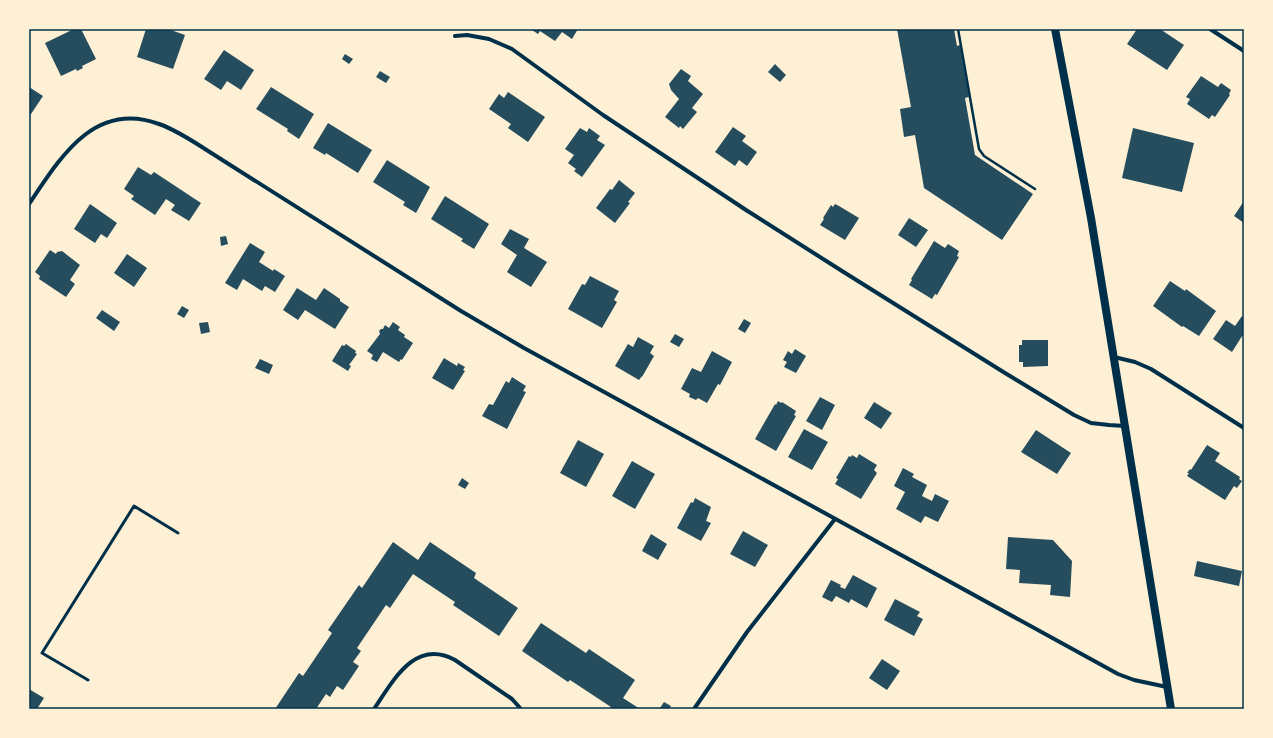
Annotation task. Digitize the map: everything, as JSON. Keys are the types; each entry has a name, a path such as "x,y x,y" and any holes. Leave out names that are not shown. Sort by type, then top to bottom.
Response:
{"main road":[{"path":"1055,29 1091,218 1171,709"}],"street":[{"path":"1210,29 1244,51"},
{"path":"455,36 467,35 489,39 512,49 603,115 746,210 1005,373 1074,415 1091,423 1125,426"},
{"path":"29,204 55,166 76,142 90,131 122,118 139,119 167,127 192,140 505,337 1118,674 1134,680 1168,687"},
{"path":"1114,357 1151,368 1244,428"},
{"path":"694,709 748,632 835,519"},
{"path":"374,709 403,668 411,661 420,656 438,654 448,656 455,660 512,699 521,709"}],"lane":[{"path":"88,680 42,653 134,506 178,533"}],"path":[{"path":"958,29 979,149 984,156 1034,188"}],"building":[{"path":"74,29 81,29 96,59 82,66 83,68 77,71 76,69 61,76 45,43"},
{"path":"146,29 168,29 185,35 173,69 137,57"},
{"path":"532,29 578,29 572,39 562,32 555,41 540,31 538,34"},
{"path":"897,29 954,29 957,46 960,45 969,97 965,98 975,155 1033,194 1002,240 924,188 915,135 904,137 900,109 911,107"},
{"path":"1137,29 1160,29 1184,45 1167,70 1127,44"},
{"path":"224,50 254,70 241,90 227,81 221,90 204,79"},
{"path":"345,54 353,59 349,64 342,59"},
{"path":"775,64 786,75 780,82 768,72"},
{"path":"681,69 691,76 688,81 703,94 692,108 697,112 683,129 680,126 679,128 665,117 679,99 671,90 669,84"},
{"path":"380,71 390,77 386,83 376,77"},
{"path":"1201,76 1218,87 1221,83 1231,90 1230,95 1215,117 1212,115 1209,119 1187,104 1190,99 1186,97"},
{"path":"29,87 43,96 29,117"},
{"path":"271,87 314,114 299,139 287,131 288,129 256,109"},
{"path":"508,92 545,117 528,142 508,128 511,124 489,109 499,94 504,98"},
{"path":"328,123 372,150 358,173 326,153 325,155 313,148"},
{"path":"733,127 746,136 742,141 757,152 747,166 739,160 735,166 715,152"},
{"path":"580,128 587,132 589,128 600,136 597,140 605,145 582,177 574,171 576,169 568,163 574,155 565,149"},
{"path":"1133,128 1194,143 1182,192 1122,178"},
{"path":"387,160 430,187 416,213 403,205 405,202 373,182"},
{"path":"138,167 151,175 154,172 201,203 189,221 171,210 175,205 166,199 155,215 131,199 134,196 124,189"},
{"path":"619,180 635,193 628,202 630,203 615,223 596,208 610,189 612,190"},
{"path":"445,196 489,224 474,249 461,241 463,239 431,219"},
{"path":"1244,201 1244,223 1234,216"},
{"path":"90,204 117,223 107,238 101,234 95,243 74,229"},
{"path":"835,204 859,218 845,240 820,225 831,205 833,207"},
{"path":"909,218 928,230 916,247 898,235"},
{"path":"510,229 529,239 524,248 547,262 531,287 507,272 517,255 501,244"},
{"path":"226,236 228,244 221,246 220,237"},
{"path":"934,241 945,248 948,244 959,251 957,256 959,257 937,295 935,294 932,299 909,285 912,280 911,279"},
{"path":"250,243 265,252 259,262 273,271 274,269 285,276 275,292 265,286 262,291 243,279 237,290 225,283"},
{"path":"50,250 56,254 57,252 62,251 80,265 70,280 75,284 66,297 39,279 40,276 35,272"},
{"path":"127,254 147,268 134,287 114,273"},
{"path":"590,276 619,291 614,300 617,302 602,328 568,309 582,284 585,285"},
{"path":"1170,281 1185,291 1186,289 1216,311 1199,336 1183,326 1182,327 1153,306"},
{"path":"297,288 316,300 324,288 349,307 335,329 305,310 298,320 283,310"},
{"path":"182,306 189,310 184,318 177,314"},
{"path":"102,310 120,322 114,331 96,318"},
{"path":"1242,316 1244,318 1244,333 1232,352 1213,339 1226,320 1235,326"},
{"path":"744,319 751,323 745,333 738,329"},
{"path":"208,322 210,332 201,334 199,323"},
{"path":"393,322 400,327 398,330 405,335 404,337 413,343 402,360 401,359 399,362 383,352 377,362 371,359 373,355 367,351 380,334 379,331 383,329 385,325 389,328"},
{"path":"675,334 684,339 679,347 670,342"},
{"path":"638,337 654,346 650,353 654,356 639,380 615,366 628,344 633,347"},
{"path":"1022,340 1048,340 1048,366 1023,367 1023,362 1019,362 1019,345 1022,345"},
{"path":"346,344 356,351 355,353 357,354 349,365 351,366 348,371 332,361 342,345 344,346"},
{"path":"795,349 806,356 796,373 784,367 787,362 783,360 788,351 792,354"},
{"path":"712,351 732,362 720,385 718,384 707,403 698,398 696,400 689,397 690,394 681,389 692,368 701,372"},
{"path":"444,358 457,366 458,363 465,367 463,370 465,371 453,390 432,378"},
{"path":"260,359 273,365 269,374 255,368"},
{"path":"512,377 526,386 523,391 526,392 507,429 482,416 489,404 493,405 506,381 509,383"},
{"path":"820,397 835,405 822,430 806,421"},
{"path":"778,401 796,411 794,415 796,416 776,451 755,439"},
{"path":"874,402 892,413 881,429 864,418"},
{"path":"804,429 828,442 812,470 788,457"},
{"path":"1036,430 1071,453 1057,474 1021,452"},
{"path":"578,440 604,454 586,487 560,473"},
{"path":"1207,445 1220,453 1215,461 1240,477 1239,479 1242,481 1237,488 1234,486 1225,500 1187,476 1189,473 1187,473 1190,469 1191,470"},
{"path":"859,454 877,465 874,470 877,473 861,499 835,484 838,479 836,478 849,456 851,457 852,455 857,458"},
{"path":"632,461 655,474 635,509 612,496"},
{"path":"903,468 914,474 912,477 927,485 922,496 932,501 935,494 949,501 938,522 925,516 921,523 896,509 905,492 894,486"},
{"path":"462,478 469,483 465,489 458,485"},
{"path":"695,498 711,507 706,521 711,523 701,541 677,528 691,502 693,503"},
{"path":"743,531 768,545 755,567 730,554"},
{"path":"651,534 667,544 658,560 642,551"},
{"path":"1008,537 1053,540 1072,561 1070,597 1050,595 1051,585 1019,583 1020,570 1006,569"},
{"path":"393,542 418,560 430,542 476,573 474,578 518,608 499,636 453,605 455,602 413,574 390,608 386,605 357,648 361,651 353,662 359,666 343,690 337,686 330,697 326,694 316,709 275,709 299,673 303,676 332,633 328,630 359,585 362,588"},
{"path":"1197,561 1242,571 1239,586 1194,576"},
{"path":"853,575 877,588 867,608 851,599 849,603 836,596 832,602 822,597 831,580 841,585 840,587 845,589"},
{"path":"895,599 920,612 917,616 923,619 914,636 884,620"},
{"path":"541,623 586,653 589,649 635,680 623,698 640,709 610,709 611,707 570,680 568,682 522,651"},
{"path":"882,659 900,671 887,690 869,678"},
{"path":"29,689 44,698 37,709 29,709"},
{"path":"664,702 671,706 669,709 660,708"}]}
